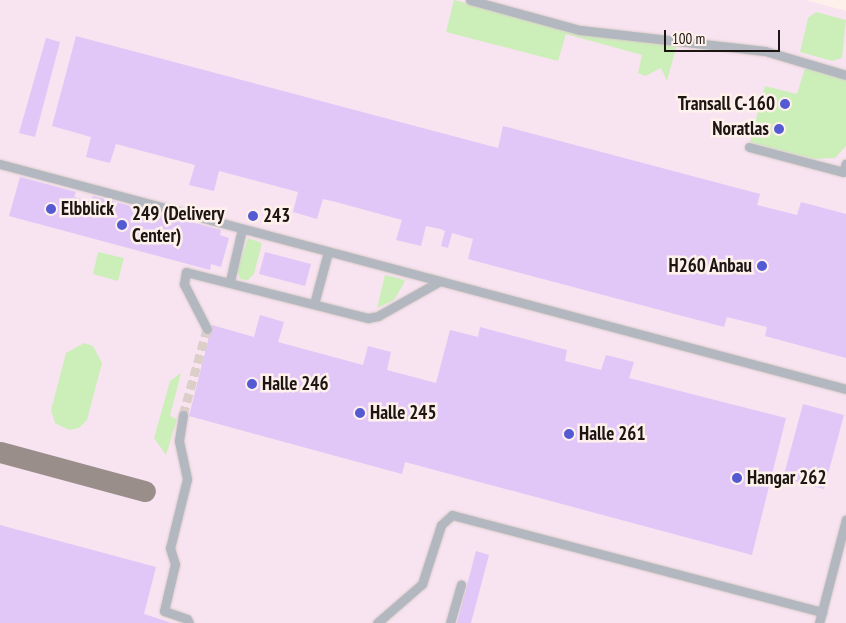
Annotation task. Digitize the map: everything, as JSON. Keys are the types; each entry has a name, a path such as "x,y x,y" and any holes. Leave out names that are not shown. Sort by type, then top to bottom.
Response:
{"street":[{"path":"470,0 580,30 765,51 846,75"},
{"path":"749,146 843,172 846,163"},
{"path":"0,164 846,389"},
{"path":"230,281 242,229"},
{"path":"314,304 328,252"},
{"path":"207,329 184,284 184,275 190,271 368,318 378,316 440,281"},
{"path":"183,415 179,441 187,479 170,548 175,564 164,611 187,619 189,623"},
{"path":"376,623 422,584 441,525 452,515 822,612"},
{"path":"819,623 844,538 846,519"},
{"path":"450,623 461,585"}],"shaded area":[{"path":"0,0 806,0 846,11 846,623 0,623"}],"green space":[{"path":"454,0 579,33 677,44 667,81 661,68 645,76 638,73 642,55 566,34 558,61 446,32"},
{"path":"816,12 846,20 842,58 832,61 800,52 808,18"},
{"path":"805,68 846,79 846,146 835,158 814,159 750,142 765,86 797,94"},
{"path":"248,238 262,243 254,274 248,280 240,279 237,271"},
{"path":"98,252 124,258 118,281 93,274"},
{"path":"385,275 405,280 394,300 377,308"},
{"path":"84,343 93,346 102,363 87,420 79,428 69,430 55,423 51,410 66,353"},
{"path":"181,373 170,416 177,419 166,455 154,438 170,381"}],"building":[{"path":"76,36 498,148 503,126 760,194 757,205 797,215 801,202 846,214 846,358 765,336 767,327 727,317 724,327 468,259 473,239 452,233 448,248 441,246 445,231 440,229 426,226 421,246 396,240 402,220 336,202 323,199 317,219 293,212 298,192 219,171 214,191 189,185 195,165 116,144 110,163 86,157 91,137 52,126"},
{"path":"46,38 60,42 35,137 19,133"},
{"name":"249 (Delivery Center)","path":"20,177 76,192 74,197 91,201 93,196 221,230 220,235 229,238 221,267 211,264 210,270 9,216"},
{"path":"265,252 311,264 305,286 259,274"},
{"path":"260,315 284,322 278,342 363,365 368,346 391,352 387,370 436,383 450,330 478,337 480,327 567,350 565,361 601,370 606,355 634,362 629,378 786,418 752,555 405,462 402,474 189,416 212,325 254,337"},
{"path":"803,404 844,415 824,489 783,478"},
{"path":"0,525 156,567 144,614 172,623 0,623"},
{"path":"476,551 489,555 471,623 457,623"}],"taxiway":[{"path":"0,452 145,491"}],"tunnel":[{"path":"183,415 207,329"}],"place":[{"name":"Transall C-160","path":"785,104"},
{"name":"Noratlas","path":"779,129"},
{"name":"Elbblick","path":"51,209"},
{"name":"243","path":"253,216"},
{"name":"249 (Delivery Center)","path":"122,225"},
{"name":"H260 Anbau","path":"762,266"},
{"name":"Halle 246","path":"252,384"},
{"name":"Halle 245","path":"360,413"},
{"name":"Halle 261","path":"569,434"},
{"name":"Hangar 262","path":"737,478"}]}
